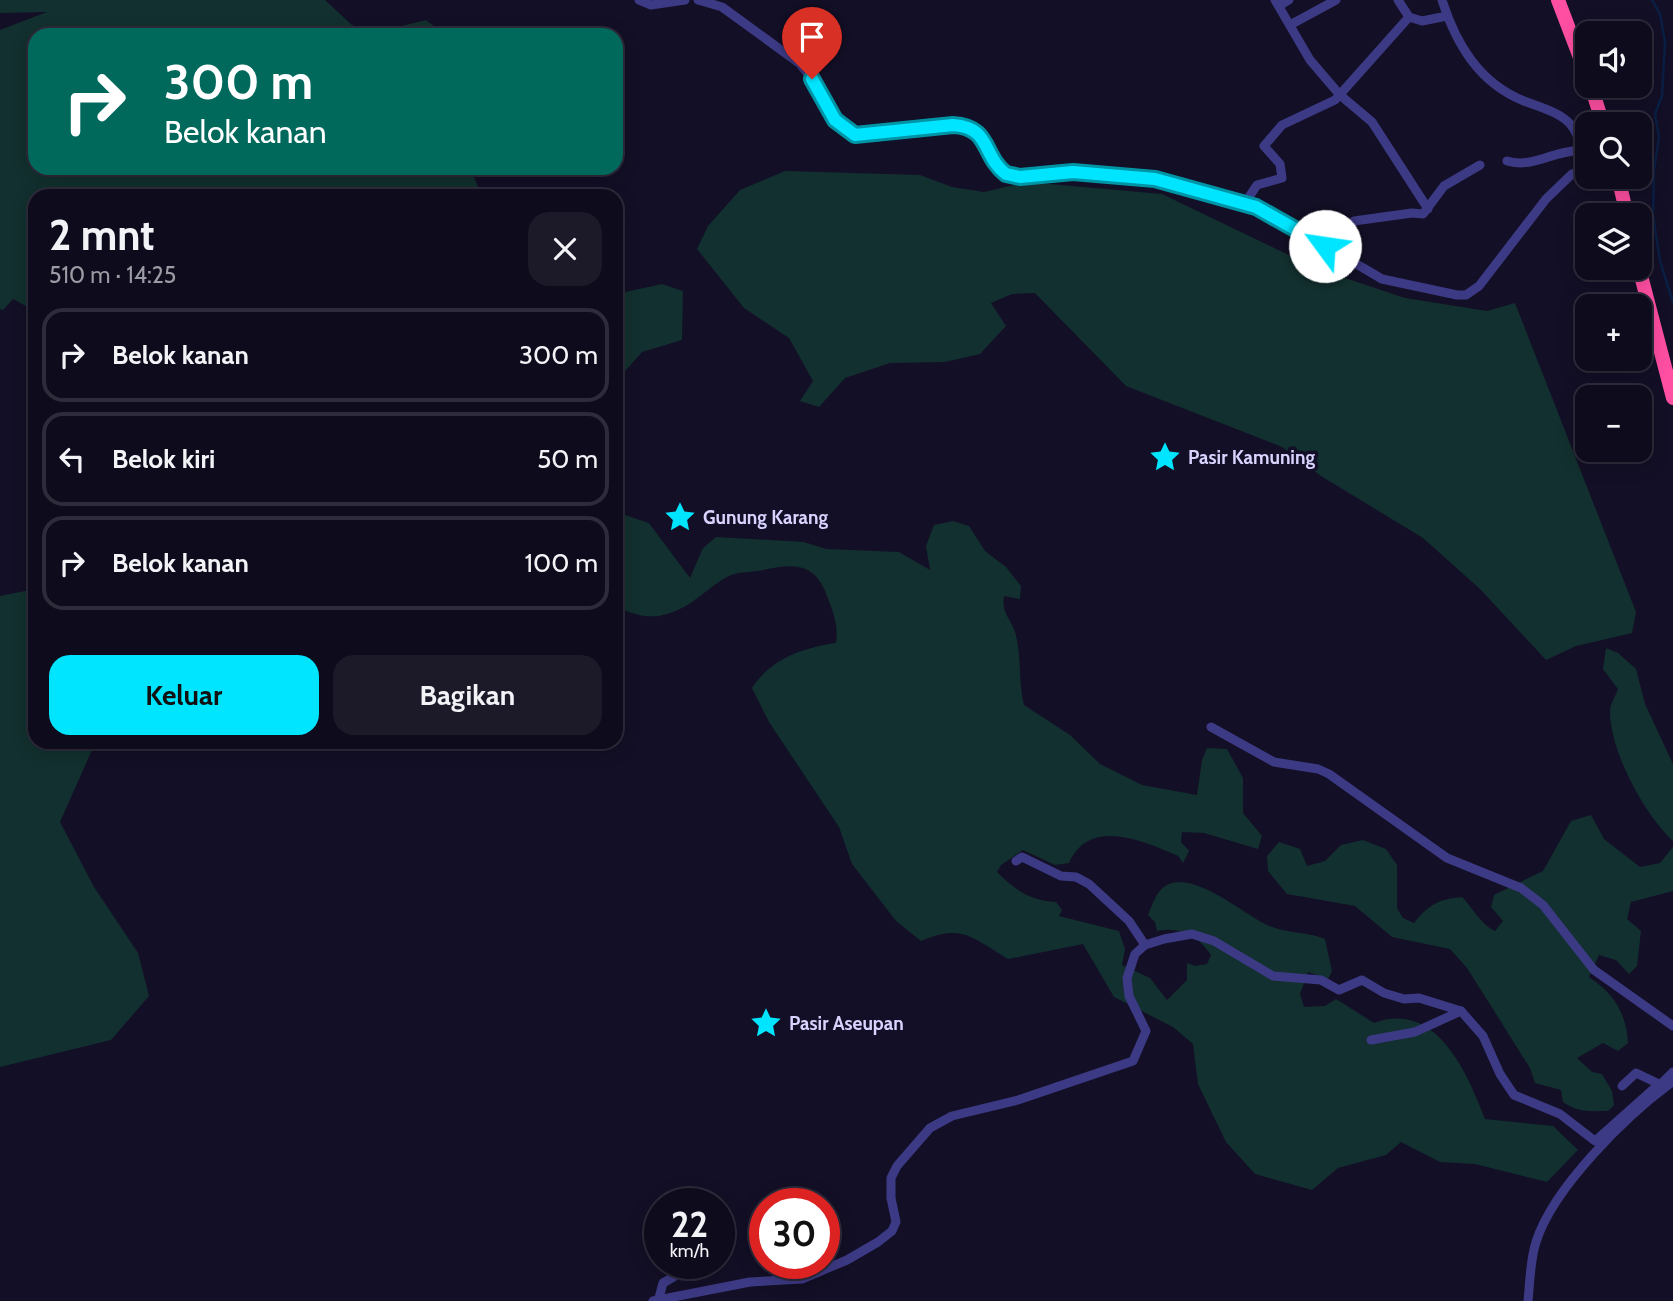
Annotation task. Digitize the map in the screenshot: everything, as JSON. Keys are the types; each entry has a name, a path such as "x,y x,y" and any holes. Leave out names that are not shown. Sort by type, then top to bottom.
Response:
{"highway":[{"path":"1558,0 1575,45"},
{"path":"1642,280 1673,398"}],"street":[{"path":"639,0 651,5 685,0"},
{"path":"698,0 722,7 799,63 812,79 835,120 855,135 961,126 979,135 1006,174 1020,177 1073,172 1155,179 1245,203 1273,215 1382,279 1466,295 1479,286 1546,199 1575,173"},
{"path":"1289,0 1277,3 1310,60 1340,95 1372,122 1428,209"},
{"path":"1290,25 1336,0"},
{"path":"1398,0 1409,17 1422,21 1447,16"},
{"path":"1442,0 1463,49 1487,79 1512,96 1564,118 1575,131"},
{"path":"1245,203 1257,185 1282,177 1280,164 1264,146 1268,139 1282,125 1326,106 1340,95 1409,17"},
{"path":"1507,161 1525,164 1561,151 1575,151"},
{"path":"1338,254 1354,221 1412,213 1423,214 1452,179 1479,165"},
{"path":"1211,727 1274,762 1318,769 1447,858 1521,888 1543,905 1594,970 1673,1026"},
{"path":"1016,861 1022,858 1060,876 1076,877 1090,884 1129,921 1145,945"},
{"path":"670,1279 663,1283 656,1300 695,1295 750,1282 802,1279 847,1260 885,1238 895,1227 891,1178 897,1166 930,1128 952,1116 1018,1100 1128,1065 1144,1041 1146,1031 1129,996 1127,978 1131,961 1145,945 1192,934 1214,941 1273,976 1312,979 1339,990 1362,980 1384,993 1404,999 1419,998 1461,1010 1483,1035 1504,1081 1514,1095 1560,1114 1595,1141 1666,1084"},
{"path":"1371,1040 1415,1032 1461,1010"},
{"path":"1528,1301 1535,1245 1555,1200 1602,1147 1666,1084 1673,1072"},
{"path":"1622,1086 1636,1073 1666,1084"}],"green space":[{"path":"0,0 325,0 352,25 359,28 28,28 28,175 473,175 479,189 28,189 28,307 13,299 3,310 0,309 0,30 47,12 0,13"},
{"path":"426,20 436,28 398,28"},
{"path":"785,171 920,175 952,187 984,192 1027,182 1162,194 1318,269 1405,298 1487,311 1515,303 1575,462 1636,612 1632,633 1576,646 1546,660 1480,589 1423,538 1321,476 1282,447 1126,386 1035,293 1012,294 991,303 1006,326 980,354 945,362 890,363 845,378 819,407 800,401 813,381 789,338 744,308 697,249 708,226 740,190"},
{"path":"662,284 683,291 682,340 642,352 625,371 623,370 623,292"},
{"path":"623,514 649,523 690,578 703,548 716,537 804,542 826,549 899,552 930,570 926,546 934,525 953,521 969,526 985,551 1006,567 1021,586 1020,599 1004,596 1003,602 1017,641 1024,705 1070,735 1100,764 1142,785 1197,795 1202,760 1207,748 1227,749 1243,778 1243,813 1262,836 1258,849 1204,833 1182,832 1181,842 1189,851 1183,863 1178,856 1150,845 1104,836 1090,840 1078,849 1069,863 1055,865 1023,850 1001,865 997,872 1024,893 1056,902 1062,910 1059,916 1119,931 1125,949 1122,965 1150,978 1167,1000 1187,980 1187,963 1195,966 1207,964 1211,955 1201,943 1188,934 1173,930 1157,931 1155,922 1148,915 1159,892 1175,882 1202,887 1274,928 1325,939 1332,971 1328,979 1308,972 1300,994 1304,1007 1325,1006 1336,999 1374,1023 1396,1019 1415,1022 1432,1031 1446,1045 1469,1081 1485,1119 1553,1126 1578,1150 1547,1182 1475,1164 1440,1162 1401,1142 1386,1155 1338,1168 1312,1190 1255,1174 1226,1142 1198,1084 1193,1044 1173,1027 1114,997 1083,944 1008,959 967,935 947,933 921,941 896,921 852,864 839,827 769,722 752,688 768,669 788,656 836,643 837,629 832,610 820,581 813,574 805,569 788,566 737,573 723,579 677,610 654,616 623,610"},
{"path":"28,590 28,749 97,749 92,750 60,822 94,887 138,953 149,996 111,1040 0,1067 0,596"},
{"path":"1606,648 1618,653 1636,669 1645,704 1673,764 1673,841 1640,798 1615,743 1610,709 1618,689 1603,669"},
{"path":"1591,815 1604,839 1640,867 1660,863 1673,847 1673,891 1631,902 1627,919 1641,931 1637,966 1629,974 1616,960 1599,955 1589,977 1612,997 1625,1022 1627,1032 1628,1043 1618,1051 1603,1043 1577,1058 1592,1072 1602,1074 1612,1091 1614,1105 1608,1111 1574,1108 1563,1102 1561,1090 1535,1083 1530,1068 1467,968 1450,949 1392,937 1355,906 1287,894 1268,871 1267,856 1279,842 1300,849 1307,866 1325,861 1341,845 1363,840 1386,849 1397,865 1397,908 1403,918 1414,923 1435,904 1462,897 1481,920 1495,931 1503,921 1491,907 1494,895 1543,871 1571,821"}],"waterway":[{"path":"1652,0 1660,14 1665,42 1662,96 1655,114 1659,137 1654,171 1653,215 1660,261 1673,302"}],"place":[{"name":"Pasir Kamuning","path":"1165,457"},
{"name":"Gunung Karang","path":"680,517"},
{"name":"Pasir Aseupan","path":"766,1023"}],"route":[{"path":"812,79 835,120 855,135 953,125 969,127 979,135 1003,173 1020,177 1073,172 1155,179 1256,207 1325,246"}]}
